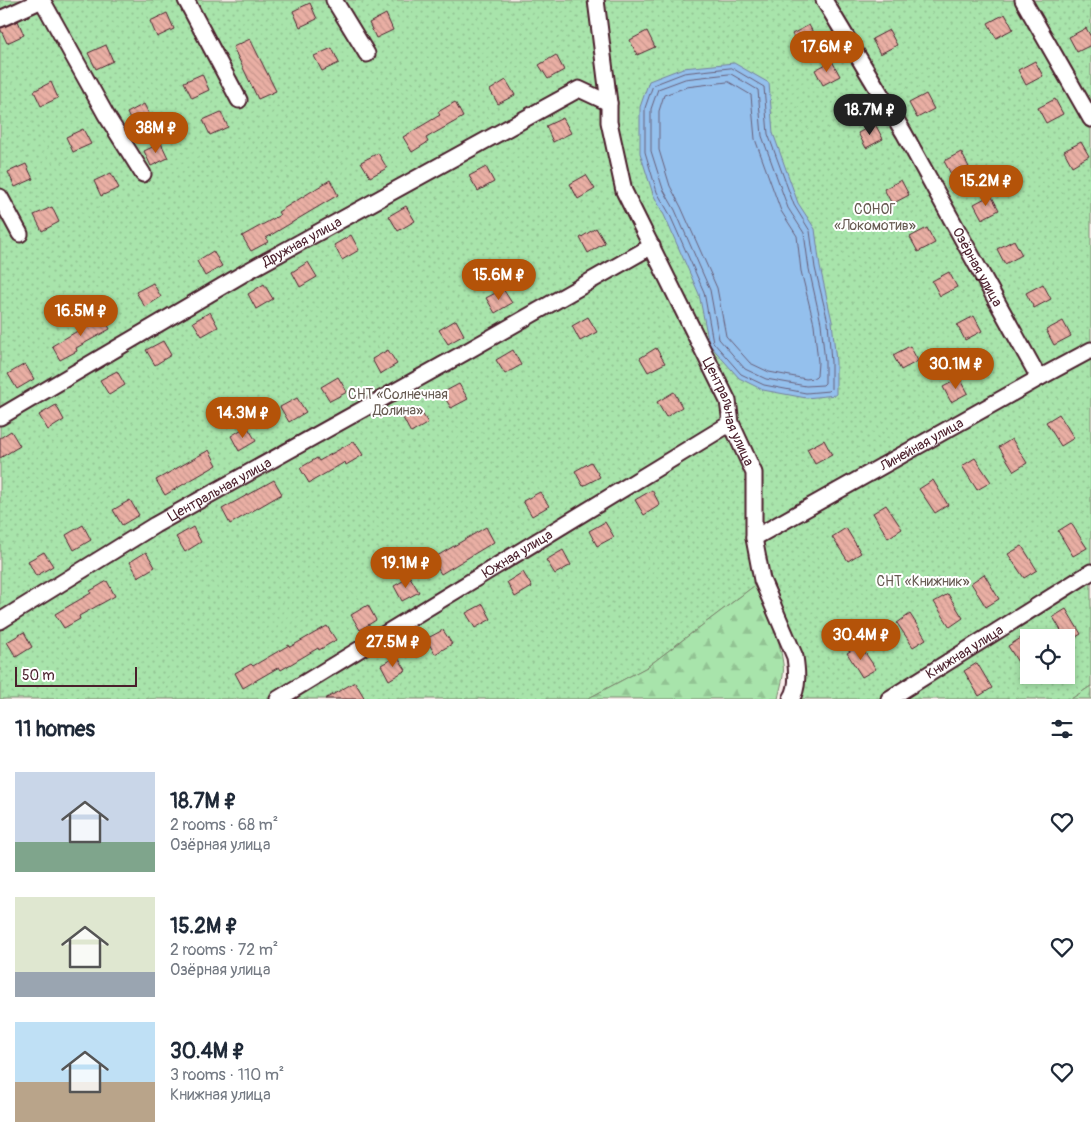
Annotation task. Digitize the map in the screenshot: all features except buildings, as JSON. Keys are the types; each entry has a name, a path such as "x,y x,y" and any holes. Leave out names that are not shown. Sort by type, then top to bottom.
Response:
{"street":[{"path":"0,19 42,0 97,99 143,174"},
{"path":"186,0 239,100"},
{"path":"334,0 367,54"},
{"name":"Центральная улица","path":"596,0 609,102 609,122 624,191 728,401 731,423 754,473 754,538 762,580 795,657 797,670 796,697"},
{"name":"Озёрная улица","path":"824,0 904,133 1038,378"},
{"path":"1023,0 1091,119"},
{"name":"Дружная улица","path":"0,417 248,271 579,89 609,102"},
{"path":"0,197 20,234"},
{"name":"Центральная улица","path":"0,621 155,525 652,246"},
{"name":"Линейная улица","path":"754,538 1091,350"},
{"name":"Южная улица","path":"278,699 731,423"},
{"name":"Книжная улица","path":"889,699 1091,572"}],"green space":[{"path":"0,0 1091,0 1091,686 1071,699 797,699 789,645 777,592 755,541 762,580 647,667 587,699 0,699"},
{"path":"754,586 764,605 779,644 783,673 778,699 587,699 647,667"},
{"path":"1091,686 1091,699 1071,699"}],"water":[{"path":"734,63 769,83 773,133 798,203 815,229 820,267 832,321 836,362 836,395 806,398 763,390 739,378 709,344 699,294 653,194 640,153 640,107 649,81 683,68"}],"park label":[{"name":"СОНОГ «Локомотив»","path":"875,217"},
{"name":"СНТ «Солнечная Долина»","path":"398,402"},
{"name":"СНТ «Книжник»","path":"923,581"}]}
